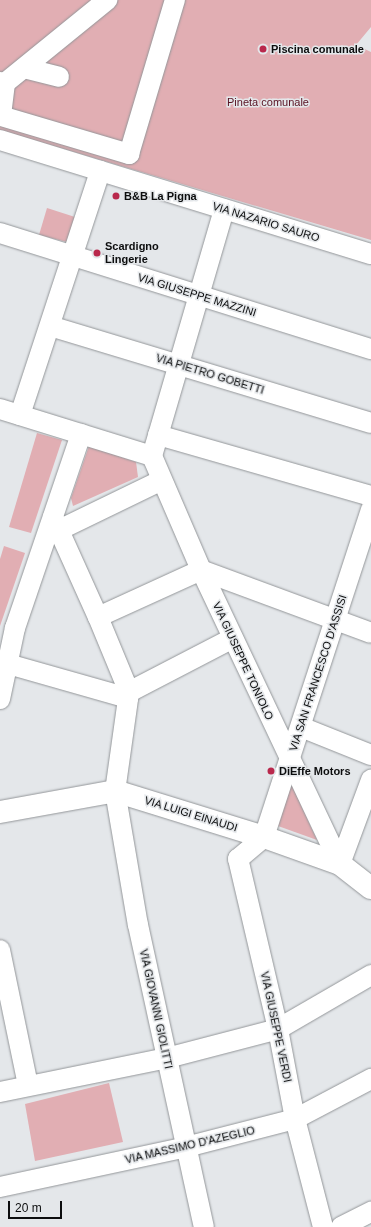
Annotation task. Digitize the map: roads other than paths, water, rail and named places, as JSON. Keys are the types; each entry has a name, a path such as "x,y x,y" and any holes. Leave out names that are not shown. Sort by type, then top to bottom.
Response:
{"main road":[{"name":"VIA LUIGI EINAUDI","path":"0,812 115,791 264,837 340,864 371,888"}],"street":[{"path":"106,0 24,68 3,82 1,116 129,154 175,0"},
{"path":"24,68 59,77"},
{"name":"VIA NAZARIO SAURO","path":"0,140 371,254"},
{"path":"20,415 72,256 106,172 118,150"},
{"path":"0,408 152,456 224,209"},
{"name":"VIA GIUSEPPE MAZZINI","path":"0,233 371,349"},
{"name":"VIA PIETRO GOBETTI","path":"50,326 371,423"},
{"path":"0,699 15,628 56,524 81,434"},
{"path":"158,434 371,496"},
{"name":"VIA GIUSEPPE TONIOLO","path":"152,456 201,570 340,864"},
{"path":"56,524 162,480"},
{"name":"VIA SAN FRANCESCO D'ASSISI","path":"264,837 371,509"},
{"path":"56,524 98,617 129,695"},
{"path":"98,617 201,570 371,633"},
{"path":"8,664 129,695 233,638"},
{"name":"VIA GIOVANNI GIOLITTI","path":"129,695 115,791 138,925 204,1227"},
{"path":"301,727 371,755"},
{"path":"340,864 371,780"},
{"name":"VIA GIUSEPPE VERDI","path":"264,837 238,859 278,1030 295,1119 323,1227"},
{"path":"0,950 28,1085"},
{"path":"0,1092 28,1085 167,1058 278,1030 371,975"},
{"name":"VIA MASSIMO D'AZEGLIO","path":"0,1187 186,1147 295,1119 371,1079"},
{"path":"341,1227 371,1212"}],"place":[{"name":"Piscina comunale","path":"263,49"},
{"name":"B&B La Pigna","path":"116,196"},
{"name":"Scardigno Lingerie","path":"97,253"},
{"name":"DiEffe Motors","path":"271,771"}],"park label":[{"name":"Pineta comunale","path":"268,102"}]}
